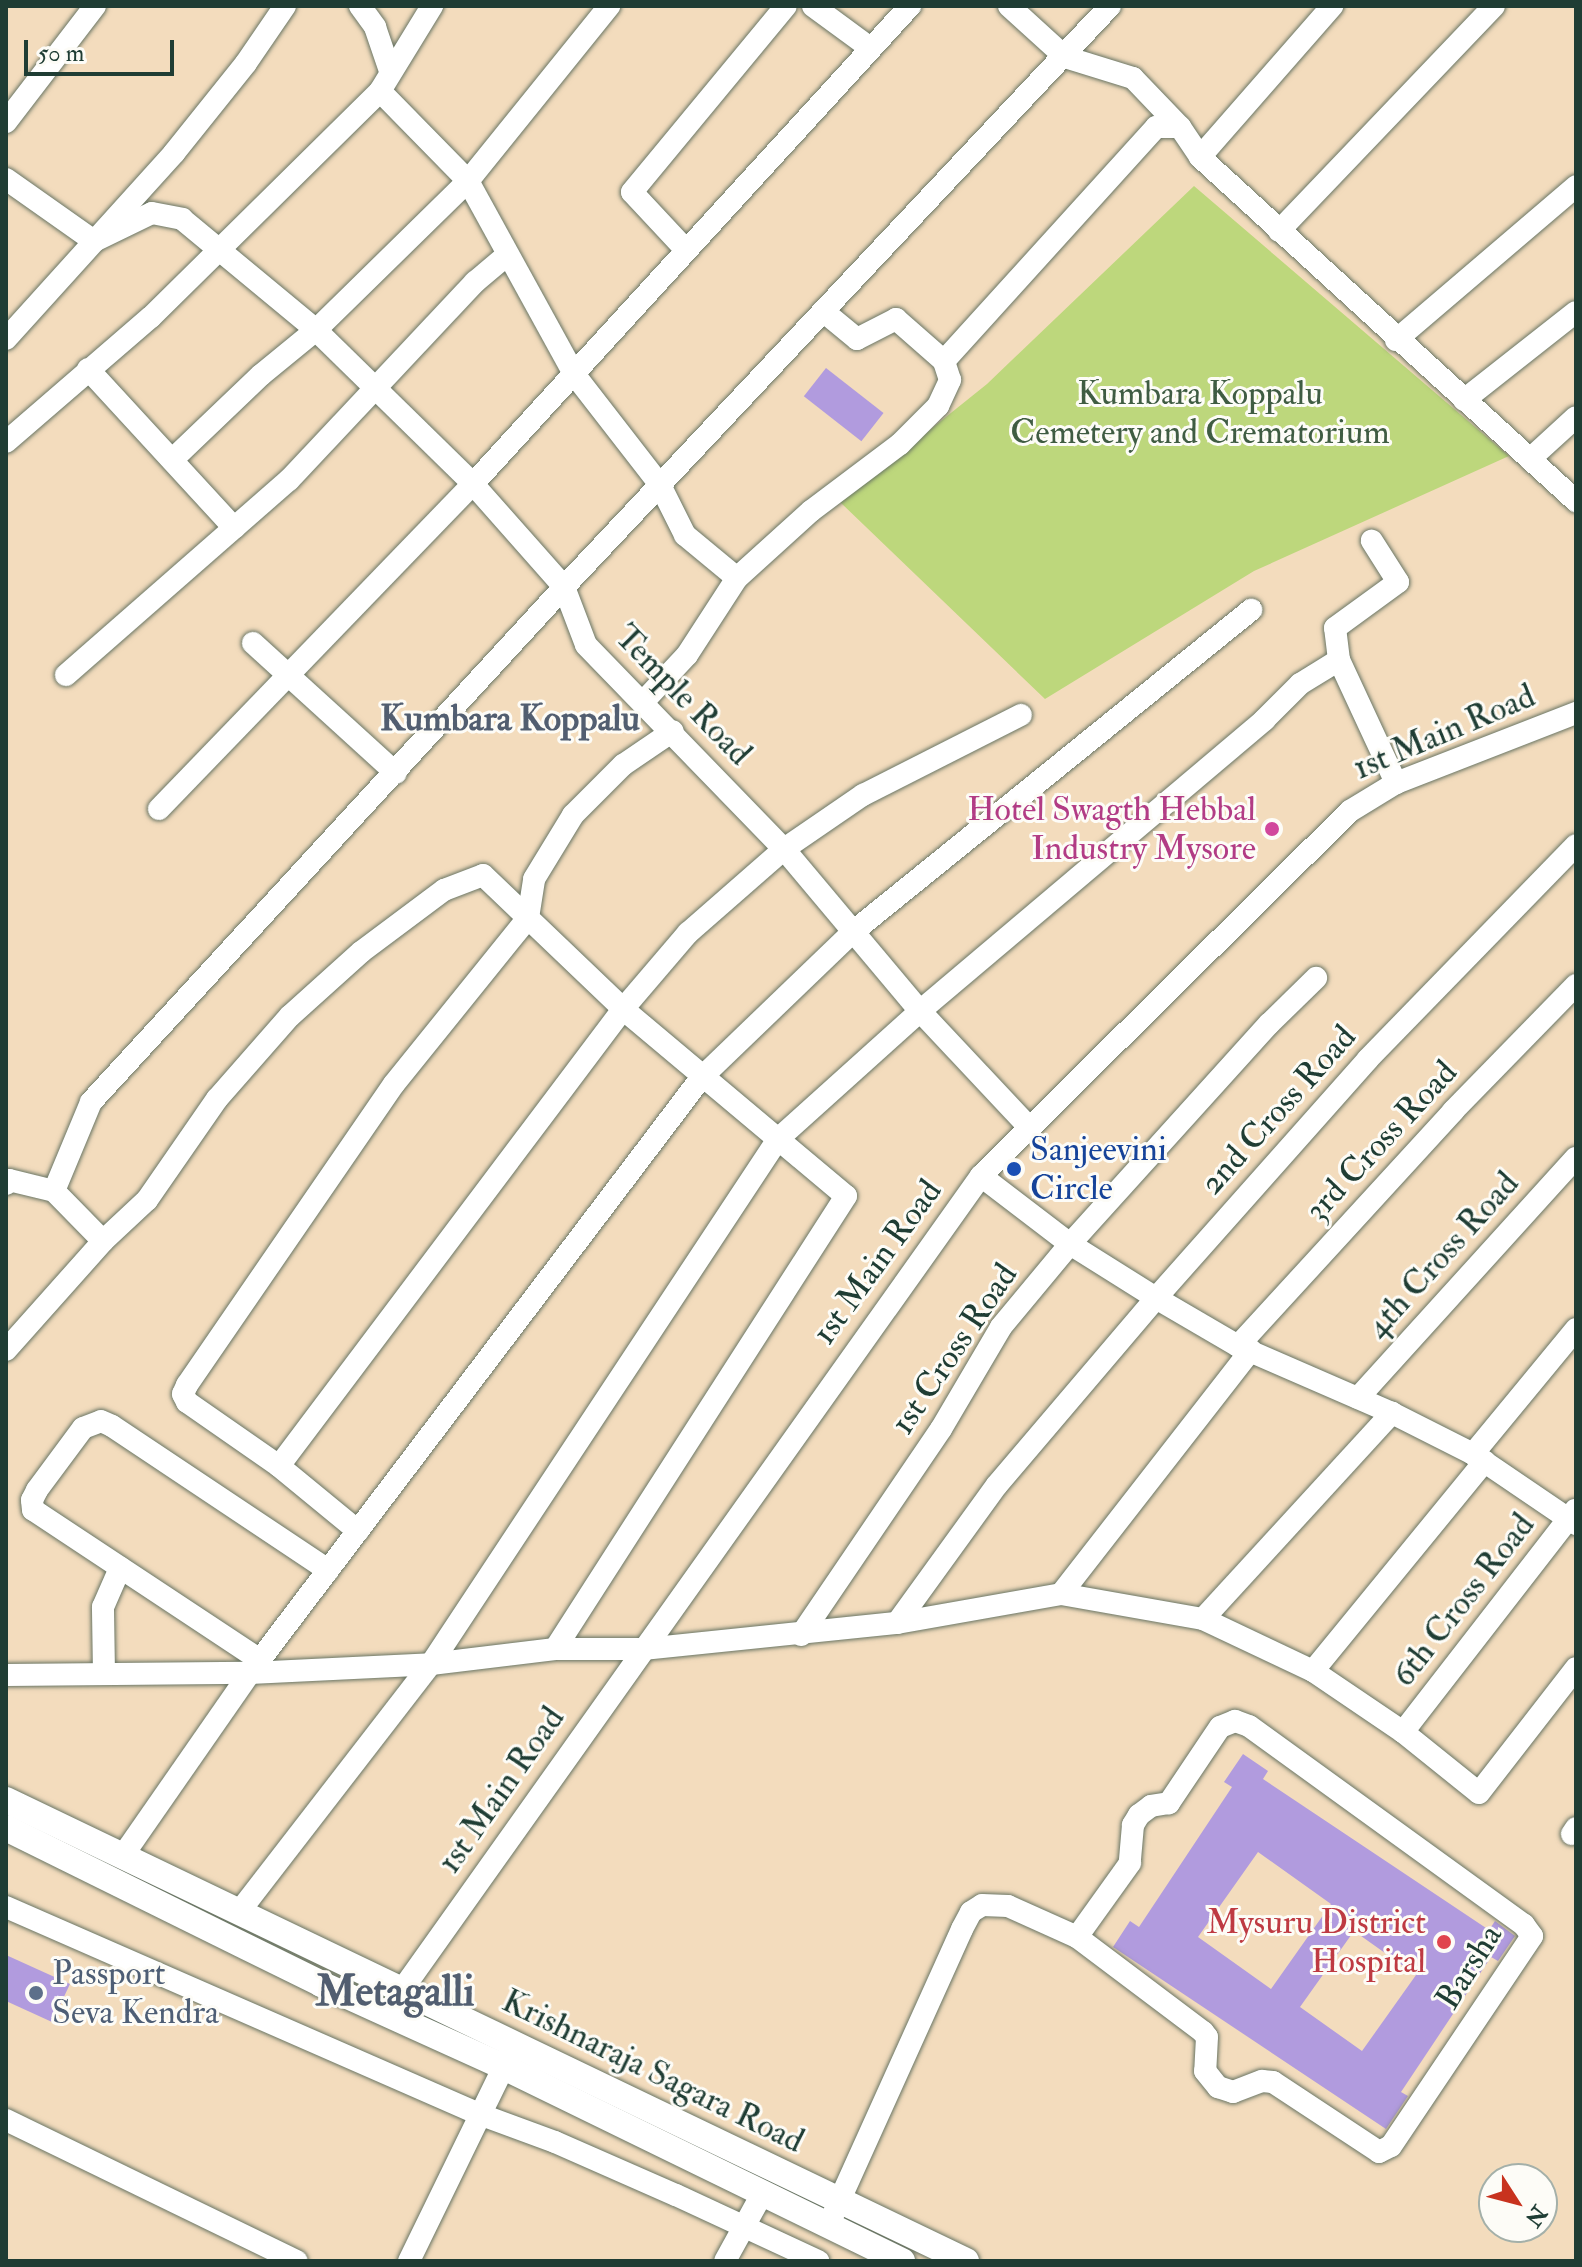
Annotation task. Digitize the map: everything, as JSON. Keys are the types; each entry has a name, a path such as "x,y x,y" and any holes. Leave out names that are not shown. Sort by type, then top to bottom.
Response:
{"main road":[{"name":"Krishnaraja Sagara Road","path":"9,1818 124,1854 402,1990 509,2055 762,2194 833,2214 966,2261"},
{"name":"Krishnaraja Sagara Road","path":"9,1818 388,2014 509,2055 833,2214 902,2261"}],"street":[{"path":"6,122 95,6"},
{"path":"6,339 210,108 285,6"},
{"path":"360,6 375,27 385,81 468,181 496,226 507,255 574,374 660,485 685,535 737,578"},
{"path":"6,442 151,317 221,251 385,81 432,6"},
{"path":"172,460 261,375 316,330 468,181 609,6"},
{"path":"686,250 632,192 786,6"},
{"path":"813,6 869,47"},
{"path":"159,809 473,484 869,47 910,6"},
{"path":"1009,6 1065,57 1133,78 1180,127 1200,157 1396,340 1576,501"},
{"path":"54,1191 91,1102 564,587 1110,6"},
{"path":"1200,157 1332,6"},
{"path":"1279,231 1494,6"},
{"path":"944,361 1156,127 1180,127"},
{"path":"6,179 94,241"},
{"path":"1396,340 1576,186"},
{"name":"Temple Road","path":"94,241 152,213 182,219 316,330 372,389 473,484 564,587 586,645 673,731 784,849 920,1011 1029,1127"},
{"path":"66,675 289,480 475,282 507,255"},
{"path":"643,702 687,655 737,578 811,511 900,444 938,406 950,380 944,361 896,319 857,339 823,311"},
{"path":"1464,400 1576,312"},
{"path":"88,369 234,528"},
{"path":"1530,459 1576,417"},
{"path":"1372,541 1398,582 1335,628 1339,660 1396,783"},
{"path":"124,1854 255,1667 701,1078 854,931 1251,610"},
{"path":"253,643 396,773"},
{"path":"239,1912 431,1664 778,1139 920,1011 1264,720 1300,684 1339,660"},
{"name":"1st Main Road","path":"388,2014 402,1990 981,1176 1350,811 1396,783 1576,713"},
{"path":"279,1466 623,1009 688,933 784,849 863,795 1021,715"},
{"path":"358,1531 279,1466 187,1402 183,1394 394,1084 528,918 534,879 573,815 623,765 673,731"},
{"name":"2nd Cross Road","path":"897,1623 997,1485 1156,1298 1368,1059 1576,845"},
{"path":"6,1350 103,1241 147,1200 217,1099 290,1016 361,952 444,890 483,875 623,1009 701,1078 846,1196 555,1649"},
{"name":"1st Cross Road","path":"801,1635 941,1429 1001,1327 1070,1244 1269,1024 1316,978"},
{"name":"3rd Cross Road","path":"1061,1594 1245,1348 1453,1111 1576,985"},
{"name":"4th Cross Road","path":"1358,1398 1576,1158"},
{"path":"981,1176 1070,1244 1156,1298 1245,1348 1392,1413 1479,1458 1574,1518"},
{"path":"7,1181 54,1191 103,1241"},
{"path":"1313,1671 1576,1329"},
{"path":"1203,1619 1392,1413"},
{"path":"255,1667 120,1568 33,1510 32,1500 37,1490 91,1423 101,1421 328,1570"},
{"name":"6th Cross Road","path":"1403,1732 1574,1518"},
{"path":"104,1674 103,1607 120,1568"},
{"path":"6,1675 431,1664 555,1649 644,1649 897,1623 1061,1594 1203,1619 1313,1671 1403,1732 1479,1793 1576,1668"},
{"name":"Barsha","path":"833,2214 971,1912 982,1905 1008,1906 1077,1937 1203,2032 1207,2037 1205,2071 1218,2087 1233,2092 1262,2081 1273,2082 1379,2152 1391,2146 1532,1936 1529,1929 1487,1898 1249,1726 1235,1721 1220,1727 1169,1803 1151,1806 1139,1815 1133,1825 1130,1863 1077,1937"},
{"path":"6,1907 479,2114 569,2148 818,2261"},
{"path":"409,2261 509,2055"},
{"path":"6,2120 297,2261"},
{"path":"725,2261 762,2194"}],"green space":[{"name":"Kumbara Koppalu Cemetery and Crematorium","path":"1194,186 1509,456 1254,571 1045,699 840,502 987,384"}],"building":[{"path":"826,368 884,413 861,441 804,396"},
{"name":"Mysuru District Hospital","path":"1243,1754 1268,1771 1263,1779 1489,1930 1495,1921 1515,1936 1498,1961 1491,1957 1401,2092 1408,2096 1386,2129 1113,1947 1130,1921 1139,1927 1232,1787 1224,1782","holes":["1258,1852 1331,1904 1271,1989 1198,1937","1354,1931 1416,1975 1362,2051 1300,2007"]},
{"name":"Passport Seva Kendra","path":"6,1955 70,1984 52,2022 6,2001"}],"place":[{"name":"Hotel Swagth Hebbal Industry Mysore","path":"1272,829"},
{"name":"Sanjeevini Circle","path":"1014,1169"},
{"name":"Mysuru District Hospital","path":"1444,1942"},
{"name":"Passport Seva Kendra","path":"36,1993"}],"district":[{"name":"Kumbara Koppalu","path":"510,719"},
{"name":"Metagalli","path":"395,1992"}]}
